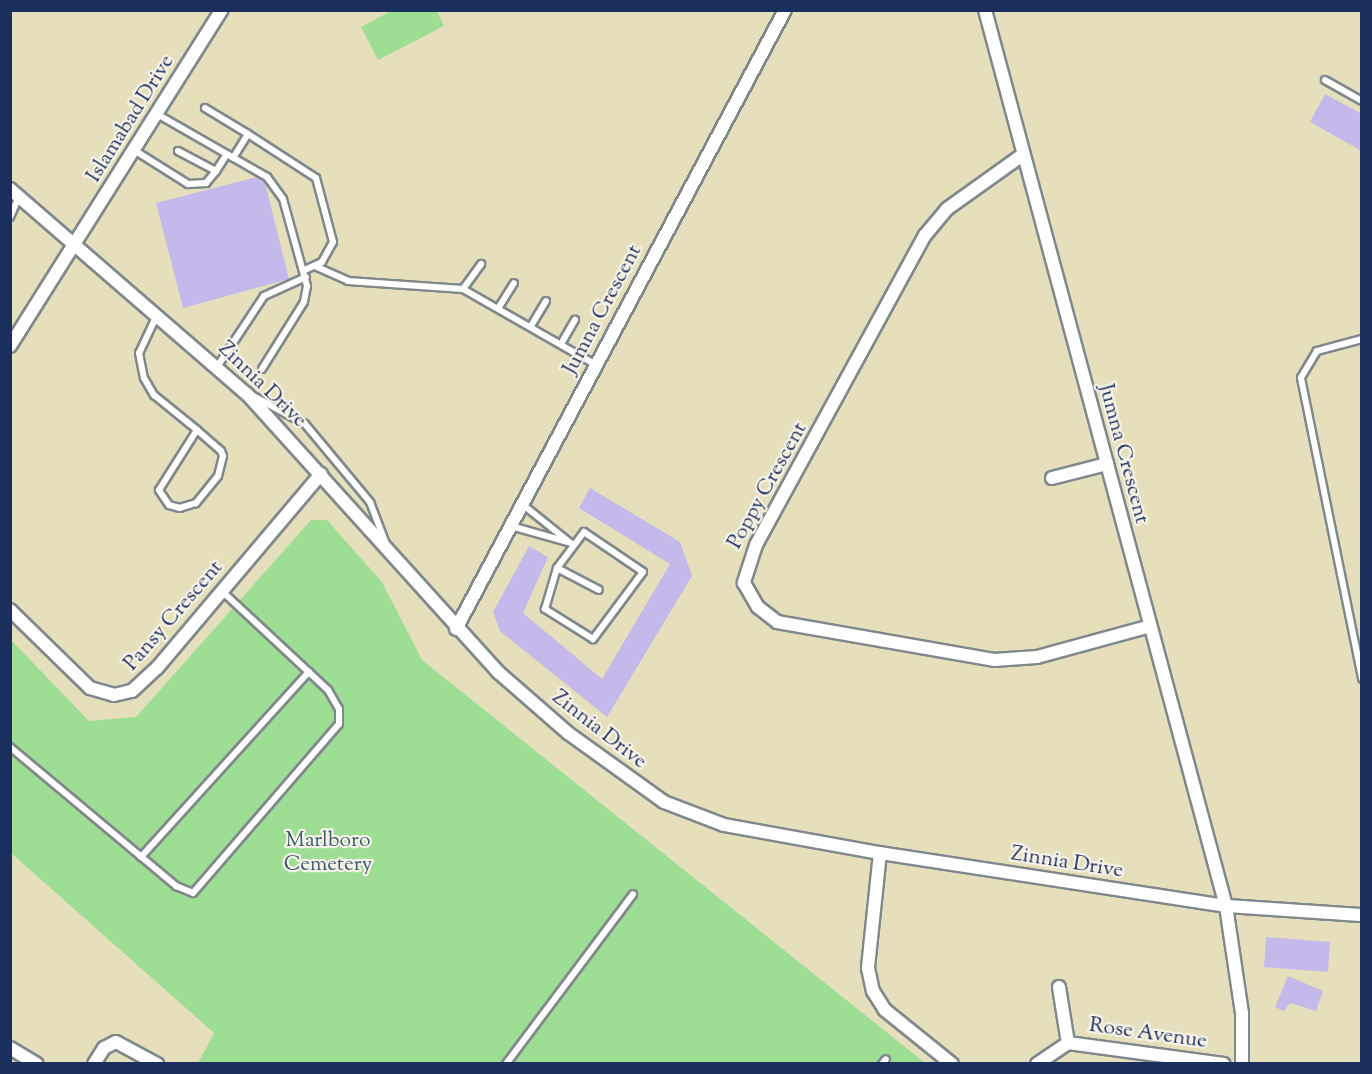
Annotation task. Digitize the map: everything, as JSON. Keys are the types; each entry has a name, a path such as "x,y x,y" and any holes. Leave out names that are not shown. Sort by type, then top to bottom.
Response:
{"street":[{"name":"Islamabad Drive","path":"73,248 222,10"},
{"name":"Jumna Crescent","path":"456,630 785,10"},
{"name":"Jumna Crescent","path":"985,10 1021,156 1107,464 1147,627 1226,906 1242,1012 1242,1064"},
{"name":"Poppy Crescent","path":"1021,156 947,209 926,235 756,545 744,583 758,608 777,622 994,660 1037,657 1147,627"},
{"name":"Zinnia Drive","path":"15,193 73,248 247,394 321,474 456,630 568,733 664,802 724,825 880,853 1226,906 1362,915"},
{"path":"10,346 73,248"},
{"path":"1052,478 1107,464"},
{"name":"Pansy Crescent","path":"10,610 80,681 114,695 141,684 321,474"},
{"path":"880,853 868,968 873,991 885,1010 952,1064"},
{"path":"1059,987 1068,1043"},
{"path":"94,1064 104,1048 116,1042 157,1064"},
{"name":"Rose Avenue","path":"1037,1064 1068,1043 1224,1064"},
{"path":"10,1048 37,1064"}],"lane":[{"path":"1324,80 1362,101"},
{"path":"205,108 316,178 333,242 317,267 264,296 217,367"},
{"path":"157,114 267,177 283,199 305,274 304,302 262,369"},
{"path":"134,150 188,184 206,183 248,134"},
{"path":"178,151 216,171"},
{"path":"10,217 15,193"},
{"path":"463,289 481,264"},
{"path":"317,267 348,281 463,289 499,307 596,365"},
{"path":"499,307 514,283"},
{"path":"531,326 546,301"},
{"path":"156,317 144,337 140,367 154,395 197,430 221,451 222,466 196,503 180,508 169,505 159,489 197,430"},
{"path":"561,344 575,320"},
{"path":"1362,339 1317,351 1301,378 1362,678"},
{"path":"247,394 305,424 370,502 388,551"},
{"path":"522,504 571,543"},
{"path":"511,526 571,543"},
{"path":"590,532 639,565 643,579 599,636 589,638 547,614 545,600 557,568 571,543 579,534 590,532"},
{"path":"557,568 598,590"},
{"path":"10,747 186,893 197,889 336,730 339,714 334,696 222,591"},
{"path":"141,857 309,672"},
{"path":"506,1064 633,894"}],"green space":[{"path":"393,10 437,11 444,26 378,60 361,27"},
{"name":"Marlboro Cemetery","path":"311,520 327,520 382,582 422,660 925,1063 198,1063 214,1033 11,853 11,640 89,721 136,717"}],"building":[{"path":"1325,94 1362,114 1362,151 1310,122"},
{"path":"257,177 265,183 289,279 183,308 156,203"},
{"path":"590,488 680,542 692,576 607,717 500,631 493,612 529,546 548,557 523,613 602,679 670,564 579,508"},
{"path":"1266,937 1330,942 1328,972 1264,967"},
{"path":"1288,976 1323,991 1316,1011 1290,1003 1284,1011 1275,1007"}]}
